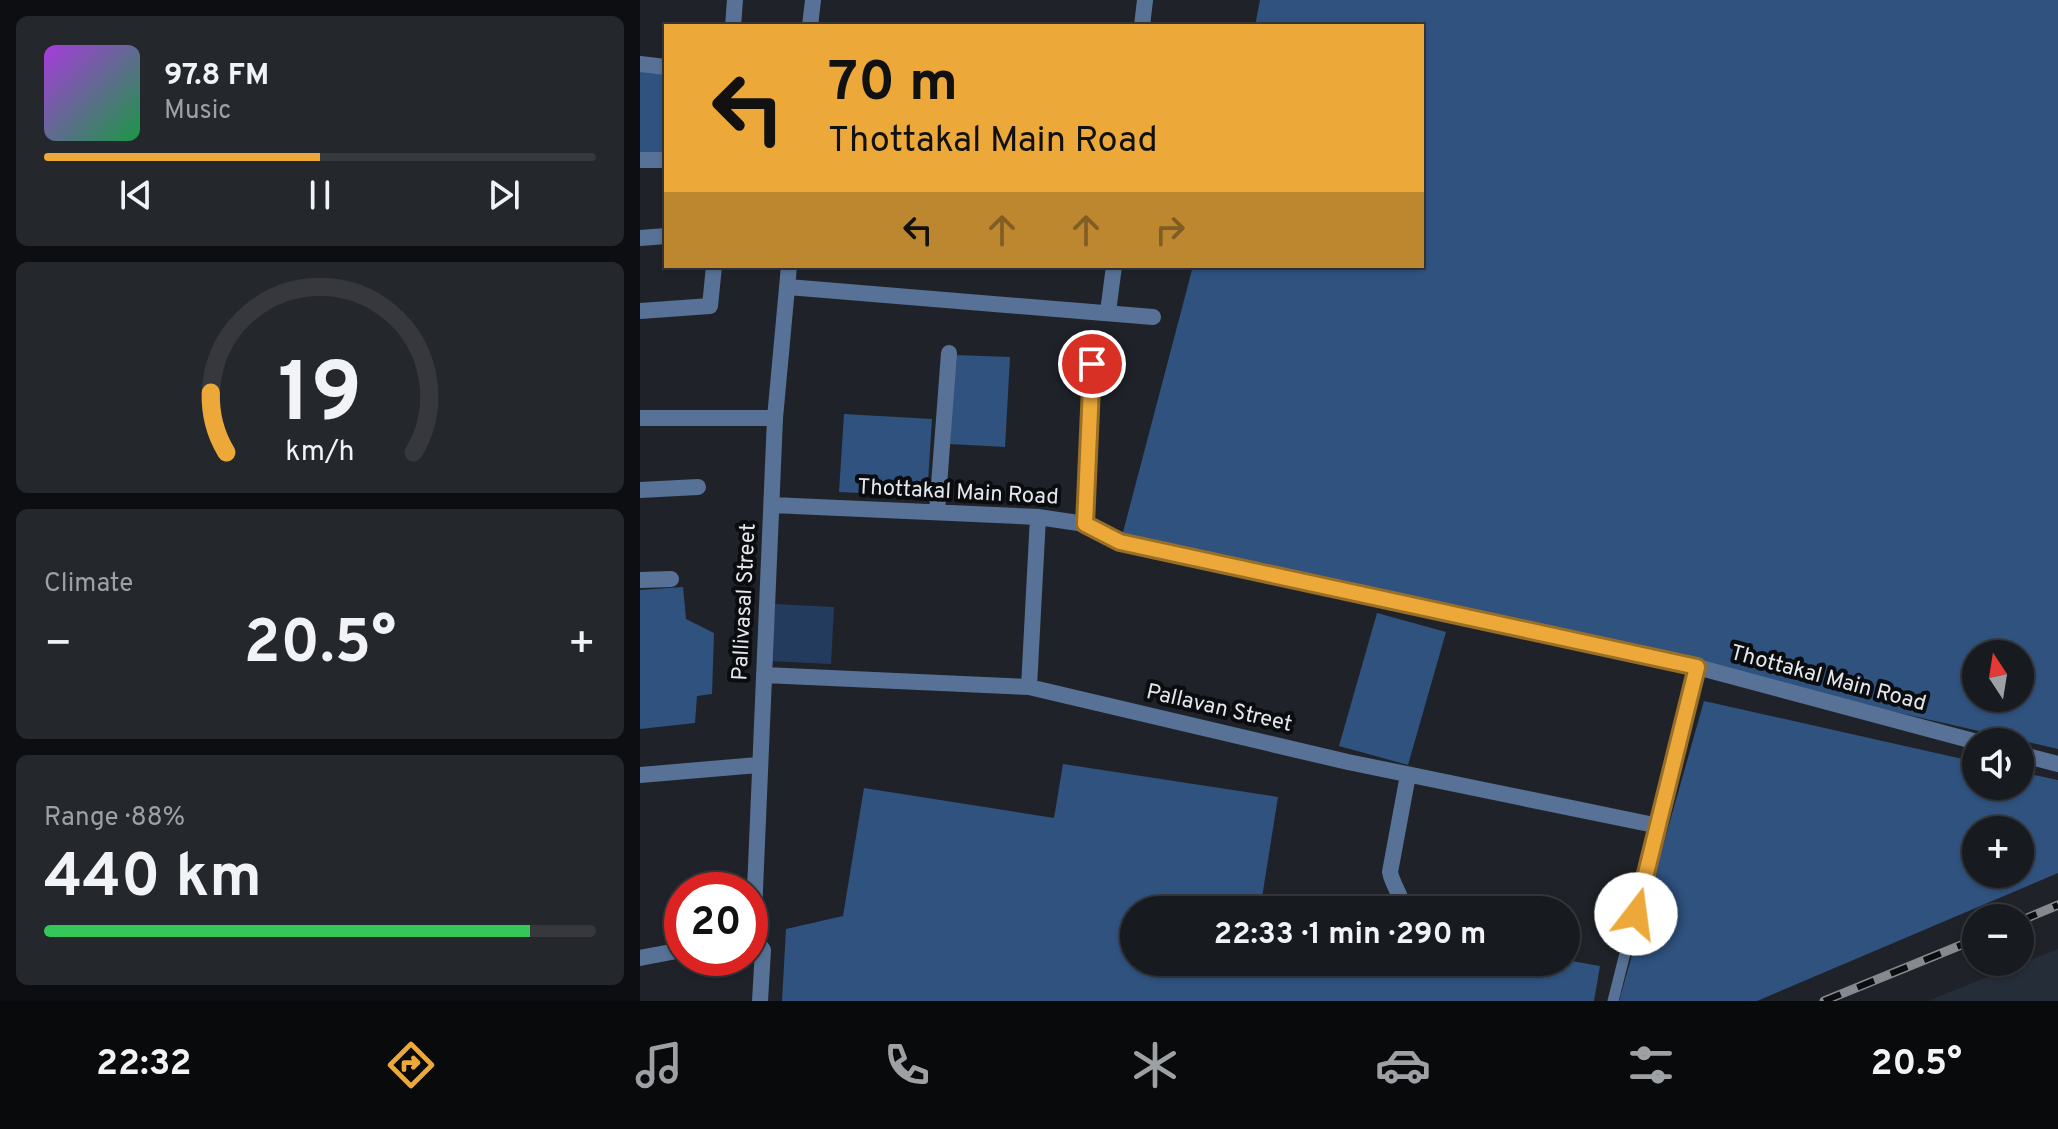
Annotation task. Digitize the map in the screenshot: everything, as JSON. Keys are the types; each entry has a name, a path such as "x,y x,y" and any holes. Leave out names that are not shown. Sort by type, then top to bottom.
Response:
{"street":[{"path":"733,24 735,0"},
{"path":"810,24 813,0"},
{"path":"1142,24 1145,0"},
{"path":"640,64 664,67"},
{"path":"640,160 664,160"},
{"path":"640,238 664,236"},
{"path":"640,311 710,306 714,268"},
{"name":"Pallivasal Street","path":"754,872 775,418 789,268"},
{"path":"1108,312 1114,268"},
{"path":"788,287 1153,317"},
{"path":"937,512 949,353"},
{"path":"1085,524 1092,364"},
{"path":"640,418 775,418"},
{"path":"640,490 698,487"},
{"name":"Thottakal Main Road","path":"772,505 1038,517 1085,524 1120,542 1697,667 1962,738"},
{"path":"1029,687 1038,517"},
{"path":"640,580 671,579"},
{"name":"Pallavan Street","path":"764,675 1029,687 1408,775 1659,826"},
{"path":"2034,758 2058,764"},
{"path":"640,775 758,765"},
{"path":"1402,896 1392,885 1390,872 1408,775"},
{"path":"640,958 664,953"},
{"name":"Pallivasal Street","path":"760,1001 761,976"}],"lane":[{"path":"1613,1001 1697,667"}],"shaded area":[{"path":"1260,0 2058,0 2058,749 2034,744 2034,728 1966,728 1122,536 1192,268 1424,268 1424,24 1255,24"},
{"path":"640,71 664,72 664,156 640,155"},
{"path":"955,355 1010,357 1005,447 950,444"},
{"path":"844,414 932,419 927,496 839,492"},
{"path":"683,587 686,619 714,633 712,694 697,696 695,723 640,729 640,590"},
{"path":"775,604 834,607 831,664 771,661"},
{"path":"1377,613 1446,632 1408,765 1339,746"},
{"path":"1704,701 1962,759 1962,800 2034,800 2034,775 2058,780 2058,873 2034,883 2034,816 1962,816 1962,888 2023,888 1985,904 1962,904 1962,914 1757,1001 1619,1001"},
{"path":"1063,764 1278,797 1262,896 1120,896 1120,976 1580,976 1580,962 1600,966 1594,1001 782,1001 786,929 843,916 864,788 1054,818"},
{"path":"2058,949 2058,1001 1928,1001 1990,976 2034,976 2034,959"}],"railway":[{"path":"2034,915 2058,905"},
{"path":"1824,1001 1962,945"}],"route":[{"path":"1092,364 1085,524 1120,542 1697,667 1636,914"}]}
